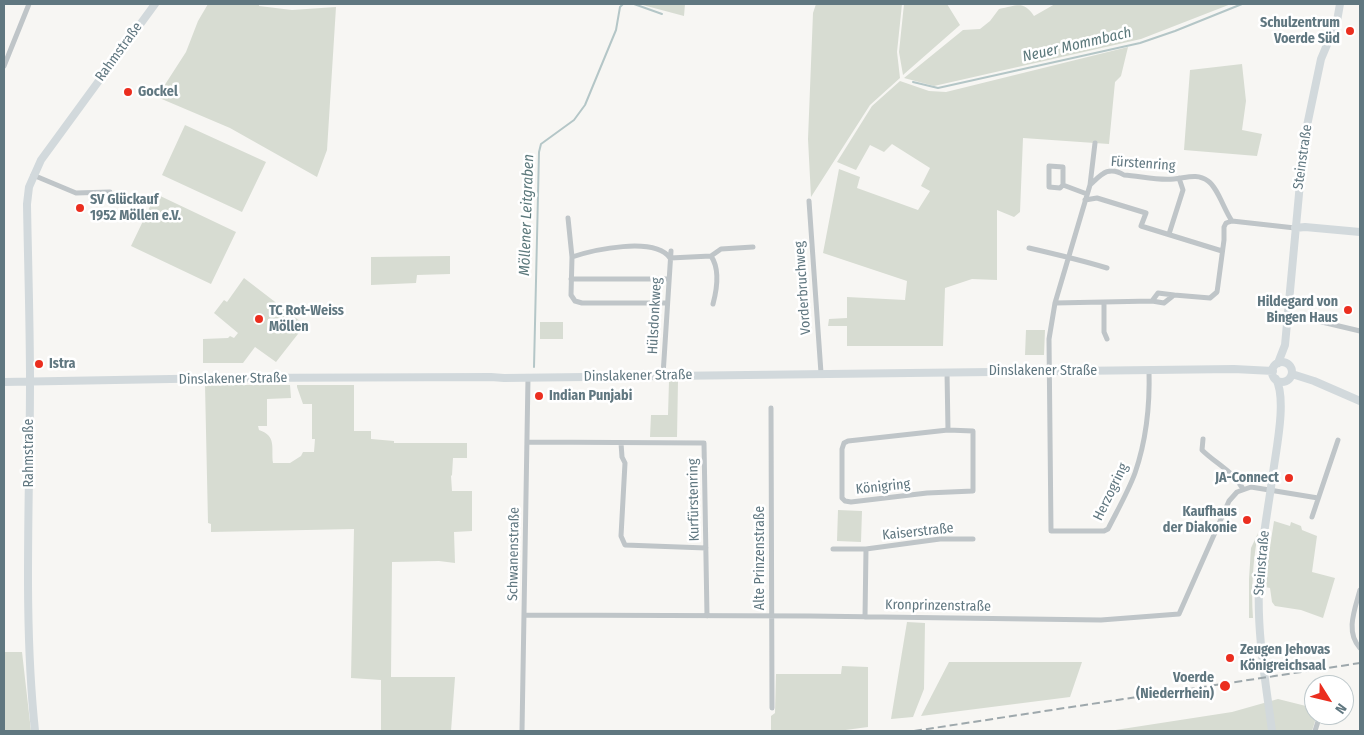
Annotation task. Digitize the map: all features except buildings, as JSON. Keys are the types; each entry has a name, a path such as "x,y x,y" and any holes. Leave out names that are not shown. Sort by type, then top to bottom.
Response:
{"main road":[{"name":"Rahmstraße","path":"35,731 30,669 30,382 27,204 29,187 41,160 155,4"},
{"name":"Steinstraße","path":"1287,364 1285,345 1304,140 1321,59 1336,21 1340,4"},
{"path":"1295,228 1305,227 1360,232"},
{"name":"Steinstraße","path":"1278,363 1285,345"},
{"path":"1278,363 1287,364 1292,368 1292,374 1286,382 1279,382 1272,371 1278,363"},
{"name":"Dinslakener Straße","path":"4,382 226,378 528,378 1234,369 1272,371"},
{"path":"1292,374 1314,380 1360,401"},
{"name":"Steinstraße","path":"1272,731 1259,603 1260,564 1278,436 1281,394 1276,379"},
{"name":"Steinstraße","path":"1281,394 1286,382"}],"street":[{"path":"4,66 30,4"},
{"name":"Fürstenring","path":"1049,371 1049,339 1055,303 1090,185 1095,143"},
{"path":"1049,166 1063,167 1063,185 1060,188 1049,187 1049,166"},
{"name":"Fürstenring","path":"1090,185 1104,172 1116,171 1124,175 1174,179 1198,176 1208,180 1213,186 1232,221"},
{"path":"33,175 76,193 110,192"},
{"path":"1169,234 1183,190 1179,178"},
{"path":"1063,185 1087,194"},
{"path":"1085,200 1097,198 1146,213 1141,226 1222,251"},
{"name":"Vorderbruchweg","path":"809,201 821,373"},
{"path":"568,218 572,257 571,295 575,301 582,303 667,303"},
{"path":"1152,301 1158,293 1210,298 1217,292 1221,270 1224,227 1226,224 1232,221 1295,228"},
{"path":"572,257 612,247 634,246 661,251 670,258"},
{"name":"Hülsdonkweg","path":"670,258 711,256 720,249 753,247"},
{"path":"1029,248 1078,259 1107,268"},
{"name":"Hülsdonkweg","path":"663,375 671,251"},
{"path":"711,256 716,262 716,290 713,304"},
{"path":"571,279 668,279"},
{"path":"1055,303 1152,301 1164,303 1174,295"},
{"path":"1104,303 1104,332 1107,340"},
{"path":"1288,314 1360,331"},
{"name":"Herzogring","path":"1049,371 1051,531 1104,531 1108,529 1134,474 1141,451 1147,420 1150,370"},
{"path":"947,372 948,430"},
{"name":"Schwanenstraße","path":"522,731 528,378"},
{"name":"Alte Prinzenstraße","path":"771,408 772,708"},
{"name":"Königring","path":"948,430 973,431 973,491 927,493 851,502 845,501 842,498 842,449 844,443 948,430"},
{"path":"1203,439 1202,450 1238,480 1243,489 1250,487 1318,498"},
{"path":"1312,517 1338,440"},
{"name":"Kurfürstenring","path":"528,442 704,443 707,616"},
{"name":"Kurfürstenring","path":"621,443 622,457 625,463 621,536 625,545 706,548"},
{"name":"Kronprinzenstraße","path":"525,615 865,616 1101,620 1179,614 1229,501 1237,492 1243,489"},
{"name":"Kaiserstraße","path":"833,549 866,549 940,539 973,539"},
{"name":"Kaiserstraße","path":"865,616 866,549"},
{"path":"1360,590 1351,621 1354,639 1360,648"}],"shaded area":[{"path":"208,4 259,4 259,6 292,10 336,7 327,150 317,177 230,128 157,97 186,52 198,21"},
{"path":"639,4 685,4 684,16"},
{"path":"816,4 902,4 897,52 900,78 870,105 811,197 808,139 813,13"},
{"path":"904,4 947,4 960,25 903,75 899,52"},
{"path":"1055,4 1231,4 1141,39 934,86 904,78 963,30 980,29 990,21 999,9 1019,5 1026,8 1034,16"},
{"path":"1128,47 1121,76 1115,82 1109,144 1023,138 1020,212 1014,217 997,210 997,280 972,279 945,288 943,346 847,346 847,326 828,326 829,319 847,318 847,297 905,300 907,281 823,253 839,169 860,177 857,188 918,210 930,191 921,186 930,168 892,144 884,152 870,145 856,170 837,162 872,106 900,81 929,91 946,92"},
{"path":"1242,64 1246,101 1242,130 1262,134 1257,156 1184,150 1190,70"},
{"path":"185,125 266,162 242,212 162,175"},
{"path":"156,194 236,232 211,284 131,246"},
{"path":"450,256 450,274 417,275 416,283 371,285 371,257"},
{"name":"TC Rot-Weiss Möllen","path":"244,278 305,325 276,362 255,347 243,363 203,363 203,339 228,338 230,336 234,338 238,333 214,313 224,300 227,302"},
{"path":"540,322 563,322 563,339 540,339"},
{"path":"1026,330 1045,330 1044,355 1025,355"},
{"path":"669,381 678,381 677,437 650,437 651,415 668,415"},
{"path":"205,385 290,385 291,398 267,399 267,426 258,426 259,430 271,439 273,463 290,463 301,456 303,452 314,452 315,439 312,439 312,404 303,404 297,385 354,385 354,431 371,431 371,439 394,441 394,443 467,443 467,458 453,458 451,476 452,491 472,491 472,531 454,532 455,563 439,561 392,562 391,677 455,677 451,731 381,731 381,680 351,678 354,529 211,532 211,524 208,523"},
{"path":"838,510 862,511 861,542 837,541"},
{"path":"1274,521 1290,526 1291,522 1301,526 1302,530 1317,536 1312,572 1335,578 1323,618 1301,610 1275,606 1272,602 1270,588 1265,587 1265,579"},
{"path":"1258,533 1253,575 1253,618 1249,618 1251,548"},
{"path":"907,622 925,623 924,689 913,717 891,719"},
{"path":"4,652 22,652 31,731 4,731"},
{"path":"949,662 1082,662 1070,697 921,716"},
{"path":"842,666 868,667 868,727 838,731 771,731 771,716 775,713 776,674 841,674"},
{"path":"1278,699 1304,706 1304,725 1314,725 1312,731 1109,731 1232,712"}],"waterway":[{"name":"Möllener Leitgraben","path":"534,367 539,152 541,144 574,120 585,105 616,30 620,7 623,4"},
{"name":"Möllener Leitgraben","path":"634,4 662,14"},
{"name":"Neuer Mommbach","path":"913,82 938,88 1140,43 1242,4"}],"railway":[{"path":"914,731 1360,663"}],"place":[{"name":"Schulzentrum Voerde Süd","path":"1350,31"},
{"name":"Gockel","path":"128,92"},
{"name":"SV Glückauf 1952 Möllen e.V.","path":"80,208"},
{"name":"Hildegard von Bingen Haus","path":"1348,310"},
{"name":"TC Rot-Weiss Möllen","path":"259,319"},
{"name":"Istra","path":"39,364"},
{"name":"Indian Punjabi","path":"539,396"},
{"name":"JA-Connect","path":"1289,478"},
{"name":"Kaufhaus der Diakonie","path":"1247,520"},
{"name":"Zeugen Jehovas Königreichsaal","path":"1230,658"},
{"name":"Voerde (Niederrhein)","path":"1225,686"}]}
